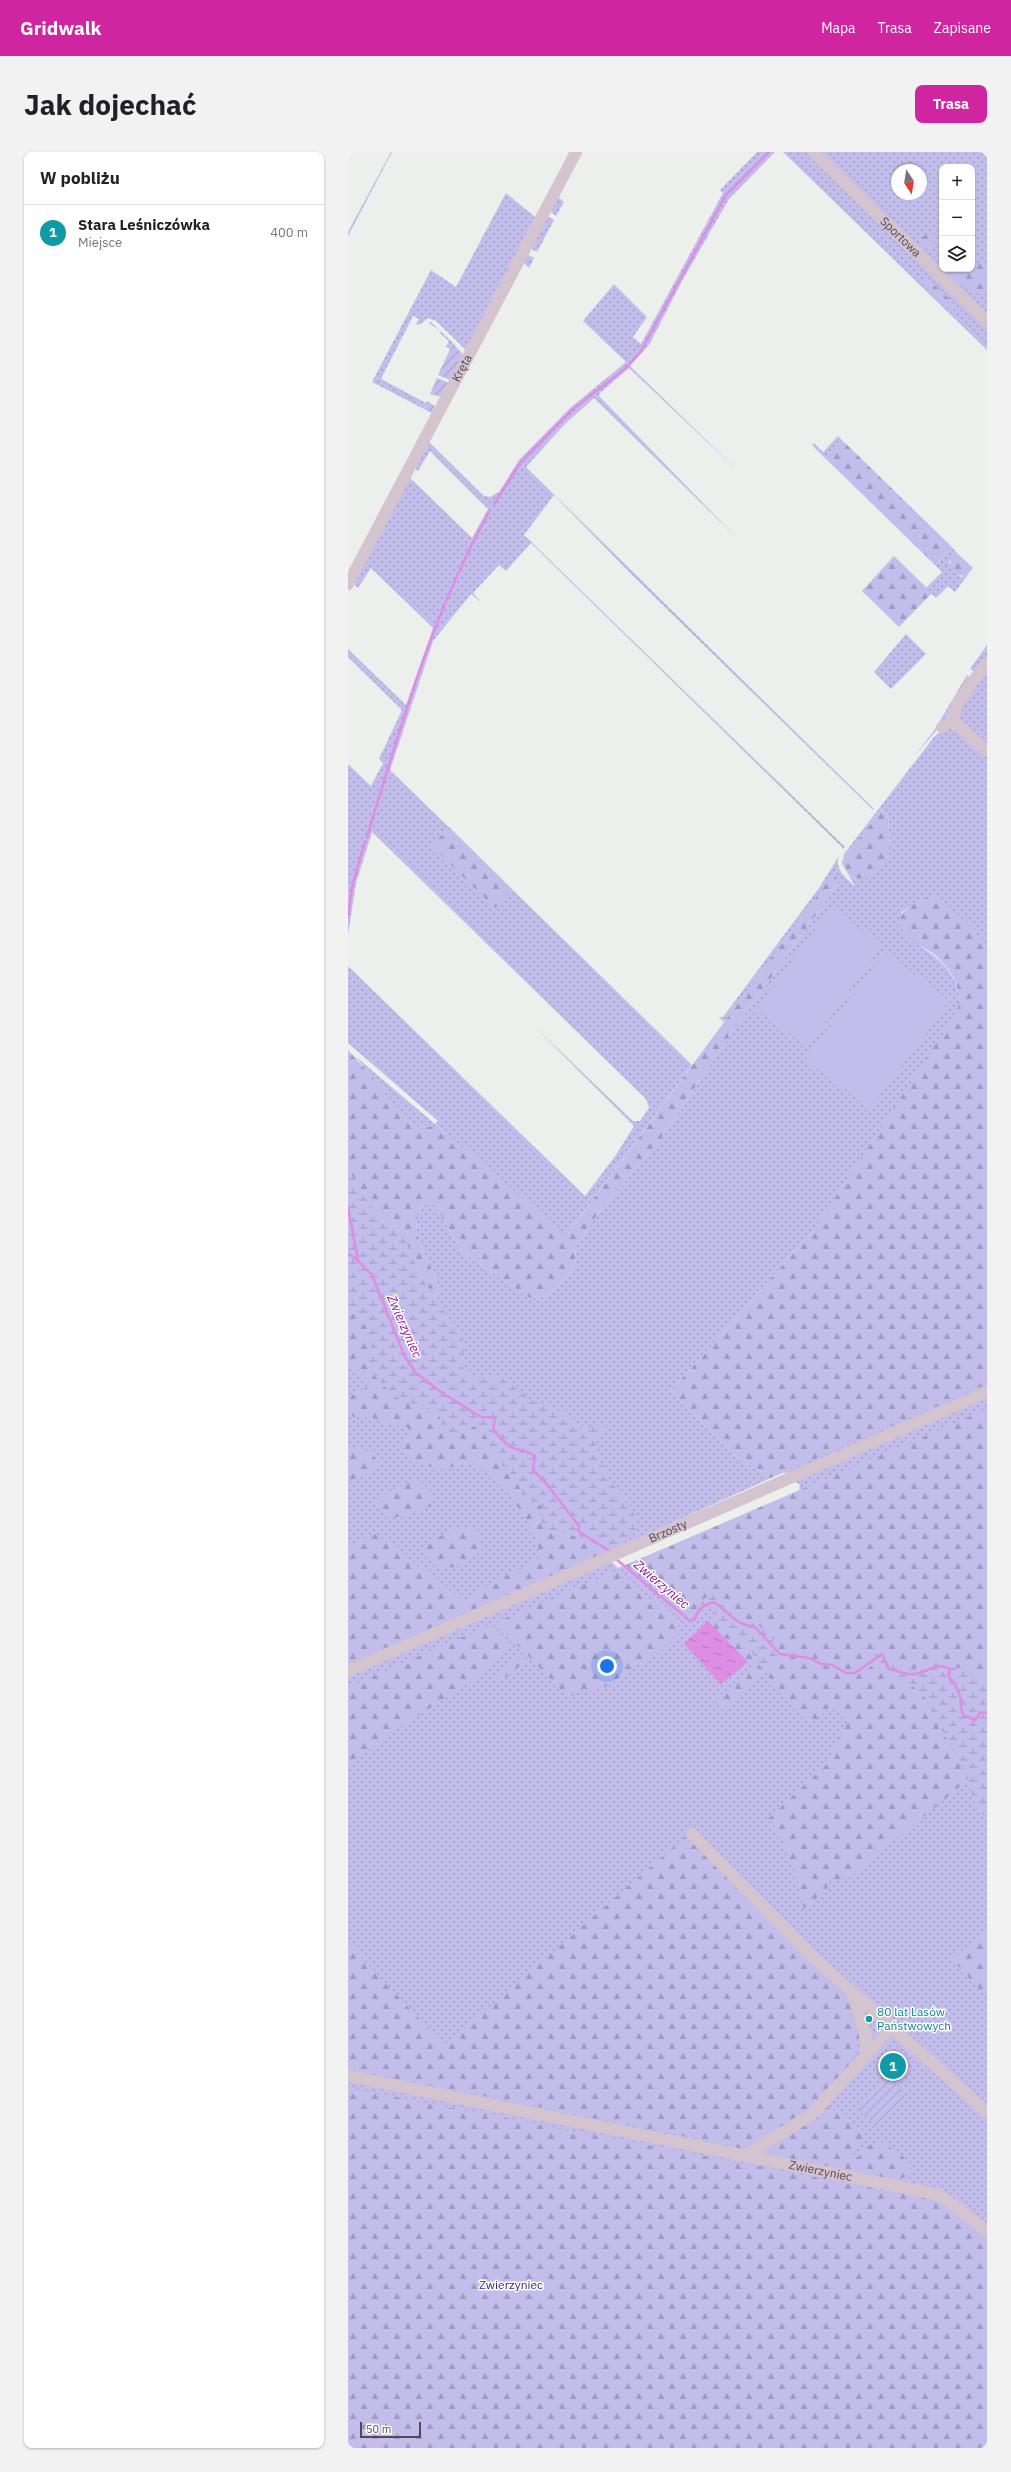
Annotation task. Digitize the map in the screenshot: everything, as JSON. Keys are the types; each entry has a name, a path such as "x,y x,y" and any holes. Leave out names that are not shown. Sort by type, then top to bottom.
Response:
{"street":[{"name":"Kręta","path":"348,584 576,152"},
{"name":"Sportowa","path":"814,152 987,322"},
{"path":"987,663 960,701 954,713 954,721 987,751"},
{"path":"942,727 954,721"},
{"name":"Brzosty","path":"348,1671 987,1392"},
{"path":"692,1834 785,1930 853,1994 987,2112"},
{"path":"853,1994 866,2036 866,2052"},
{"path":"744,2156 810,2115 866,2052 892,2027"},
{"name":"Zwierzyniec","path":"348,2076 940,2195 987,2232"}],"green space":[{"path":"392,152 348,236 348,232"},
{"path":"580,152 582,152 558,197 564,202 556,216 550,211"},
{"path":"757,152 775,152 729,199 681,283 649,345 630,366 740,473 629,368 600,393 599,396 738,539 594,398 564,425 526,467 874,809 873,810 632,575 554,495 524,535 845,847 844,849 531,543 506,571 499,565 473,593 481,602 471,594 433,641 390,770 692,1065 566,1236 439,1127 417,1126 405,1121 356,1057 435,1124 438,1121 348,1043 348,966 585,1196 616,1155 634,1126 535,1027 633,1121 640,1121 649,1108 646,1099 372,832 356,883 348,935 348,764 371,786 383,763 379,759 402,710 348,657 348,649 406,705 433,628 371,568 358,588 352,583 408,476 472,538 488,509 430,451 418,471 413,467 526,254 534,258 529,268 524,263 429,442 484,496 490,497 499,492 519,460 570,408 626,362 583,321 614,284 647,317 633,337 641,344 723,193 720,190"},
{"path":"783,152 810,152 987,326 987,350"},
{"path":"818,152 982,152 987,157 987,316 942,272 975,272 975,164 939,164 939,269"},
{"path":"506,193 535,217 466,350 436,321 428,318 419,325 416,324 419,319 413,316 381,379 426,403 424,409 372,382 431,270 456,287"},
{"path":"547,216 554,220 537,252 530,248"},
{"path":"924,235 930,235 934,239 934,245 930,249 924,249 920,245 920,239"},
{"path":"980,262 987,267 987,281 975,268 976,264"},
{"path":"948,272 975,272 987,285 987,293 981,294 969,291"},
{"path":"925,279 939,288 948,297 952,302 954,311 950,312 935,299 921,283 922,280"},
{"path":"431,322 439,330 429,323"},
{"path":"441,331 453,343 450,349 446,347 449,341 440,333"},
{"path":"453,343 464,356 450,380 438,375"},
{"path":"437,378 449,383 442,397 430,394"},
{"path":"427,401 435,406 432,413 424,409"},
{"path":"838,436 841,439 825,458 812,445 814,443 823,452"},
{"path":"841,439 952,547 935,565 825,458"},
{"path":"952,547 956,552 949,562 958,575 962,577 969,573 955,592 948,586 936,598 926,588 942,572 935,565"},
{"path":"956,552 973,568 966,576 958,575 951,566 950,558"},
{"path":"894,556 932,593 899,627 862,591"},
{"path":"906,634 926,654 891,689 874,672"},
{"path":"987,645 987,657 975,672 970,669"},
{"path":"987,668 987,747 959,718 959,711"},
{"path":"967,675 970,678 944,722 914,756 934,731"},
{"path":"951,728 961,733 987,755 987,953 975,931 938,899 929,898 915,903 902,912 901,921 907,935 935,957 948,970 956,984 960,1000 979,970 987,976 987,2448 348,2448 348,1169 379,1219 384,1224 395,1227 402,1233 422,1278 435,1298 439,1293 437,1282 423,1250 417,1228 417,1217 422,1206 430,1203 435,1205 462,1252 530,1298 548,1296 571,1274 575,1265 576,1247 596,1216 663,1136 716,1055 835,888 838,881 834,874 724,1022 719,1017 723,1017 819,888 839,856 839,869 855,886 842,864 844,854 934,737 944,729","holes":["882,809 886,814 888,821 890,850 887,859 881,867 873,873 864,878 856,879 850,876 846,869 845,857","919,1071 818,1242 677,1387 800,1485 799,1491 618,1568 593,1543 610,1551 771,1478 732,1454 671,1391 813,1231"]},
{"path":"882,809 887,816 888,821 890,850 887,859 881,867 873,873 865,878 857,879 850,876 846,869 845,857"},
{"path":"449,827 512,889 495,908 432,846"},
{"path":"834,873 838,881 835,888 716,1055 663,1136 596,1216 576,1247 575,1265 571,1274 548,1296 530,1298 462,1252 435,1205 430,1203 422,1206 417,1217 417,1228 423,1250 437,1282 439,1293 435,1298 422,1278 402,1233 395,1227 384,1224 379,1219 348,1169 348,1050 376,1081 405,1121 417,1126 439,1127 567,1235"},
{"path":"932,896 948,907 975,931 987,953 987,1384 771,1478 732,1454 671,1391 813,1231 957,1012 959,995 950,972 939,958 911,940 904,932 900,924 904,912 909,907"},
{"path":"831,907 883,945 808,1047 756,1010"},
{"path":"884,952 950,1001 871,1108 805,1060"},
{"path":"348,1169 379,1219 384,1224 395,1227 402,1233 422,1278 463,1340 464,1350 462,1366 469,1376 480,1378 499,1375 530,1399 563,1413 578,1426 589,1428 602,1426 605,1428 595,1440 599,1457 609,1478 627,1502 636,1519 636,1527 633,1535 624,1543 610,1551 586,1539 549,1529 542,1523 543,1506 523,1497 515,1478 497,1459 491,1449 487,1437 481,1430 474,1426 457,1435 449,1434 442,1428 439,1412 394,1397 375,1376 369,1362 372,1345 369,1330 359,1316 348,1311"},
{"name":"Zwierzyniec","path":"348,1311 366,1326 369,1332 371,1346 369,1362 439,1413 442,1428 465,1431 474,1426 480,1430 487,1437 491,1449 497,1459 515,1478 523,1497 543,1506 540,1514 542,1523 549,1529 586,1539 610,1551 348,1664 348,1546 376,1534 464,1601 481,1589 541,1557 531,1529 516,1504 495,1481 472,1463 453,1467 434,1467 424,1465 408,1456 401,1448 404,1437 411,1431 406,1426 388,1425 376,1418 353,1417 348,1407 351,1396 371,1385 358,1370 348,1368"},
{"name":"Zwierzyniec","path":"987,1409 987,1685 960,1668 936,1666 905,1669 879,1651 862,1673 879,1660 886,1670 931,1679 931,1711 969,1779 852,1876 830,1881 826,1890 804,1909 796,1873 779,1832 768,1819 826,1765 848,1720 834,1703 810,1725 765,1672 722,1710 714,1702 752,1667 708,1621 714,1618 744,1640 763,1670 772,1647 766,1631 761,1627 743,1624 706,1597 689,1618 626,1565"},
{"path":"348,1446 371,1452 379,1463 375,1470 348,1482"},
{"path":"412,1480 424,1483 434,1500 431,1506 402,1517 387,1517 376,1505 376,1499"},
{"path":"456,1528 468,1528 477,1532 482,1550 473,1558 455,1567 442,1567 426,1553 426,1547 433,1540"},
{"name":"Zwierzyniec","path":"613,1571 678,1620 678,1635 657,1655 636,1665 610,1685 595,1691 581,1690 569,1698 498,1625 497,1622"},
{"path":"713,1596 743,1624 751,1620 766,1631 774,1631 772,1646 780,1654 763,1670 744,1640 714,1618 713,1608 700,1605 706,1597"},
{"path":"486,1627 491,1629 510,1647 484,1673 381,1740 348,1769 348,1687"},
{"path":"879,1651 905,1669 936,1666 960,1668 987,1685 987,1817 977,1811 965,1769 923,1695 885,1667 879,1660 862,1673 855,1673"},
{"path":"519,1657 524,1662 508,1676 492,1680"},
{"path":"688,1834 847,1993 857,2024 859,2035 858,2044 855,2054 844,2074 818,2110 830,2107 864,2132 852,2154 854,2157 858,2157 869,2145 880,2141 902,2155 912,2169 911,2173 897,2181 639,2127 348,2069 348,1943 445,2046"},
{"path":"987,1929 987,1998 952,1959"},
{"path":"888,2077 906,2094 876,2126 858,2110 857,2103"},
{"name":"Zwierzyniec","path":"348,2088 930,2199 950,2208 987,2235 987,2448 348,2448"}],"water":[{"path":"708,1621 748,1662 721,1684 684,1644"}],"waterway":[{"path":"494,504 521,462 572,410 626,368 641,351 726,195 769,152"},
{"path":"367,837 392,754 434,630 469,551 489,512"},
{"path":"348,917 352,887 365,841"},
{"path":"348,1207 358,1260"},
{"name":"Zwierzyniec","path":"348,1254 354,1257 372,1275 405,1357 416,1373 441,1392 481,1417 495,1418 493,1431 512,1448 535,1456 533,1470 545,1482 579,1526 579,1532 610,1551"},
{"name":"Zwierzyniec","path":"616,1559 690,1621 695,1619 698,1612 707,1604 714,1602 737,1621 742,1624 755,1627 780,1654 809,1658 821,1664 832,1665 846,1673 855,1673 882,1654 889,1669 905,1673 914,1674 940,1666 945,1667 950,1669 949,1676 959,1694 963,1715 975,1720 981,1712 987,1713"}],"place":[{"name":"80 lat Lasów Państwowych","path":"869,2019"},
{"name":"Stara Leśniczówka","path":"893,2066"}]}
